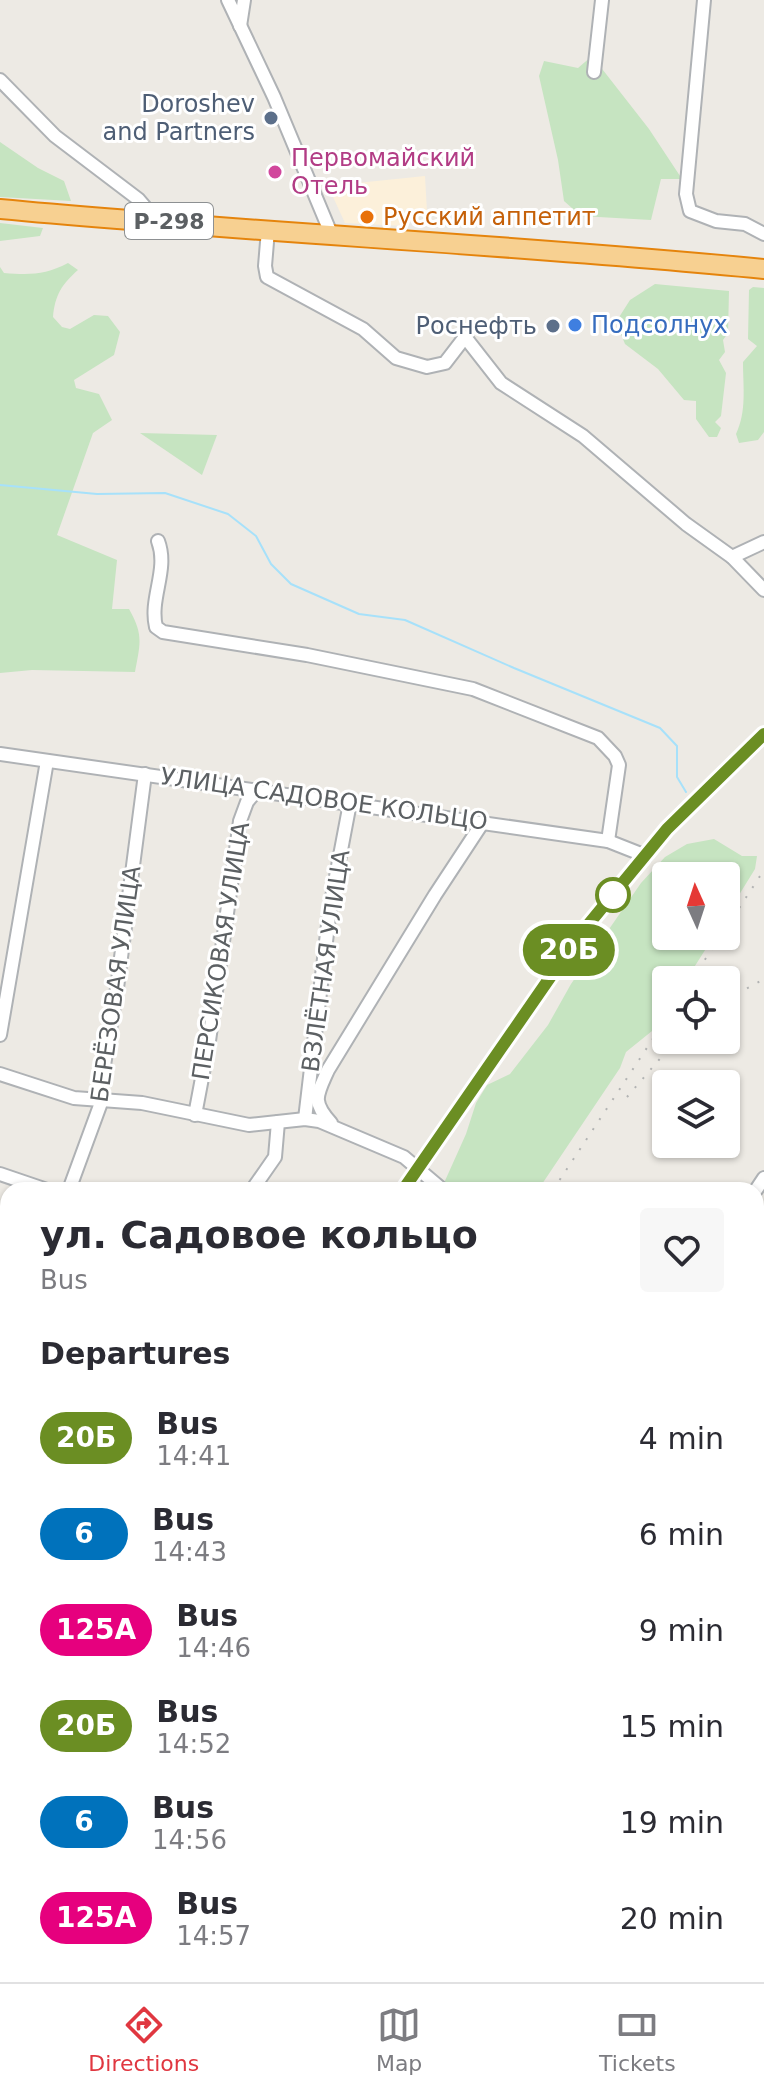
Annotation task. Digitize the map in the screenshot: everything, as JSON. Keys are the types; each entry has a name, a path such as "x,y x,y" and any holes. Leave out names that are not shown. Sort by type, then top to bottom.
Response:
{"highway":[{"name":"Р-298","path":"2,209 332,236 528,248 764,269"}],"street":[{"path":"228,0 274,97 332,236"},
{"path":"240,26 244,0"},
{"path":"594,72 602,0"},
{"path":"704,0 686,194 690,211 716,221 745,224 764,234"},
{"path":"0,80 55,136 138,199 156,220"},
{"path":"268,230 267,277 363,329 396,358 427,367 445,363 465,337 501,383 583,436 686,524 732,557 764,590"},
{"path":"158,541 162,567 153,615 156,627 163,632 307,655 473,689 598,738 619,765 608,841"},
{"path":"732,557 764,542"},
{"path":"409,1182 578,937 667,829 764,734"},
{"name":"УЛИЦА САДОВОЕ КОЛЬЦО","path":"0,754 608,841 646,856"},
{"path":"0,1035 47,761"},
{"name":"БЕРЁЗОВАЯ УЛИЦА","path":"72,1182 102,1100 101,1083 145,774"},
{"name":"ПЕРСИКОВАЯ УЛИЦА","path":"195,1115 209,1041 240,821 247,802 257,790"},
{"name":"ВЗЛЁТНАЯ УЛИЦА","path":"305,1119 330,908 350,803"},
{"path":"335,1127 317,1104 317,1095 328,1070 483,822"},
{"path":"0,1074 74,1098 142,1103 249,1125 305,1119 335,1127 404,1157 433,1182"},
{"path":"258,1182 275,1157 278,1122"},
{"path":"0,1174 24,1182"}],"shaded area":[{"path":"425,176 427,212 404,226 345,223 328,186"}],"green space":[{"path":"592,56 649,129 682,179 661,179 651,220 581,216 564,201 539,76 544,61 578,68"},
{"path":"0,142 38,168 64,181 71,201 0,197"},
{"path":"0,223 43,228 40,236 0,241"},
{"path":"68,263 78,270 60,290 53,317 62,327 70,329 94,315 108,316 120,332 114,355 74,380 76,388 99,394 112,420 93,433 57,535 117,560 112,609 129,609 139,633 138,654 135,672 32,670 0,673 0,267 4,273 30,274"},
{"path":"655,284 729,291 728,333 723,340 725,352 719,360 726,373 721,416 715,422 721,428 717,437 709,437 696,419 696,401 684,400 658,369 625,344 616,322 630,300"},
{"path":"753,287 764,288 764,432 758,440 739,443 736,434 743,408 743,362 757,346 748,339 749,290"},
{"path":"140,433 217,435 202,475"},
{"path":"714,839 742,856 757,856 755,869 740,893 740,862 660,862 687,844"},
{"path":"652,871 652,950 705,950 695,966 652,966 652,1031 626,1052 620,1068 543,1182 444,1182 476,1103 487,1085 510,1074 548,1025 571,984"}],"waterway":[{"path":"0,485 97,494 165,493 228,514 256,536 271,564 291,584 359,614 405,620 660,728 677,746 677,777 686,792"}],"railway":[{"path":"740,907 764,870"},
{"path":"701,966 711,950"},
{"path":"740,992 764,979"},
{"path":"558,1182 652,1040"},
{"path":"627,1097 664,1054"}],"bus line":[{"name":"20Б","path":"409,1182 578,937 667,829 764,734"}],"place":[{"name":"Doroshev and Partners","path":"271,118"},
{"name":"Первомайский Отель","path":"275,172"},
{"name":"Русский аппетит","path":"367,217"},
{"name":"Подсолнух","path":"575,325"},
{"name":"Роснефть","path":"553,326"}]}
